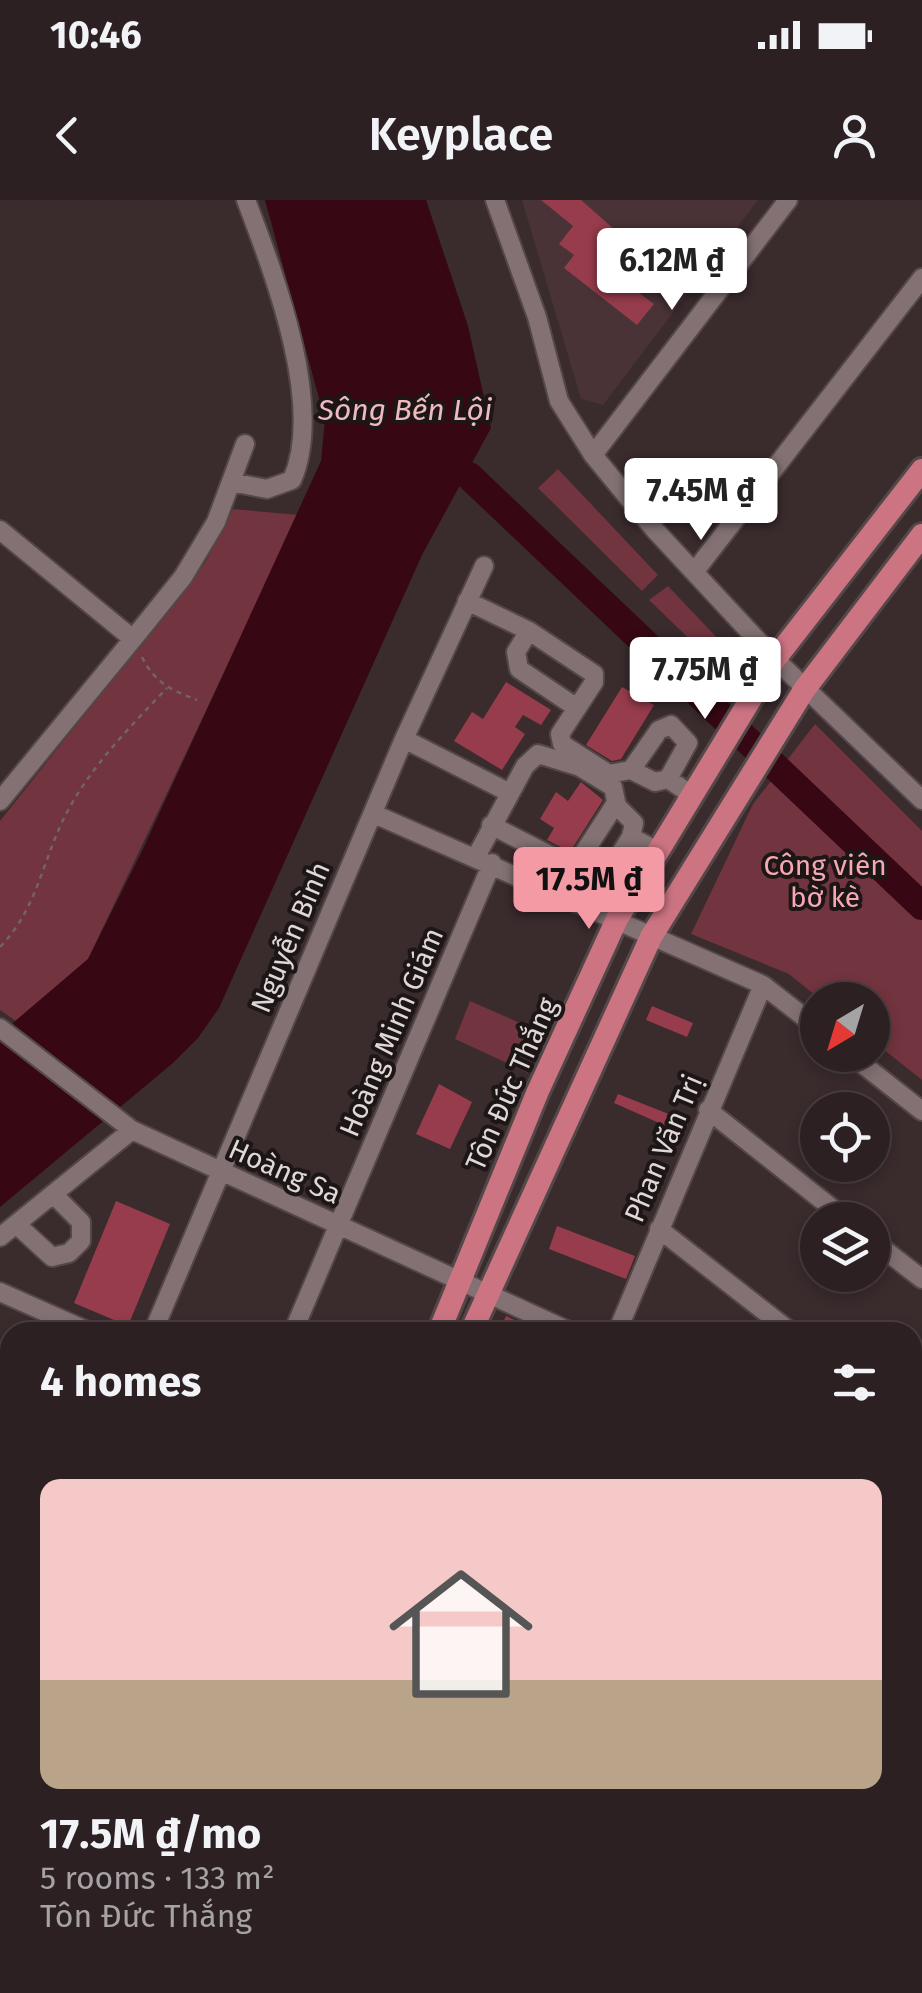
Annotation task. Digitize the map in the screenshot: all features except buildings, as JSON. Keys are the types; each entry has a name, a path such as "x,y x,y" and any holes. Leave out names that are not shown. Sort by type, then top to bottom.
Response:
{"main road":[{"name":"Tôn Đức Thắng","path":"443,1322 538,1091 618,919 775,659 922,470"},
{"path":"476,1322 652,936 804,690 922,535"}],"street":[{"path":"231,482 266,489 292,480 305,410 282,310 246,200"},
{"path":"495,200 536,317 559,401 593,456 654,530 804,690 922,800"},
{"path":"593,456 788,200"},
{"path":"695,570 922,278"},
{"path":"0,801 183,577 216,522 245,444"},
{"path":"0,530 133,638"},
{"name":"Nguyễn Bình","path":"157,1322 404,740 484,566"},
{"path":"468,601 529,630 594,674 594,682 560,734 562,744 609,774 631,770 655,782 668,779 692,795"},
{"path":"529,630 516,652 518,670 577,708"},
{"path":"631,770 659,730 671,725 688,743 668,779"},
{"path":"404,740 510,793"},
{"name":"Hoàng Minh Giám","path":"297,1322 485,859 491,825 525,766 538,754 580,767 613,787 616,803"},
{"path":"491,825 574,868 600,877 631,838 634,823 616,803 574,868"},
{"path":"374,814 485,859 763,985 800,1014"},
{"path":"631,838 659,852"},
{"name":"Phan Văn Trị","path":"621,1322 763,985"},
{"name":"Hoàng Sa","path":"0,1028 132,1130 550,1322"},
{"path":"873,1072 922,1111"},
{"path":"708,1110 824,1202"},
{"path":"0,1237 132,1130"},
{"path":"16,1224 52,1257 69,1253 80,1241 81,1222 53,1194"},
{"path":"659,1229 778,1322"},
{"path":"890,1254 922,1279"},
{"path":"0,1292 68,1322"}],"path":[{"path":"133,638 150,674 167,688 197,700"},
{"path":"0,948 30,908 64,818 84,784 167,688"}],"shaded area":[{"path":"522,200 758,200 603,405 581,399"}],"green space":[{"path":"558,469 658,575 642,591 538,488"},
{"path":"233,509 299,515 88,959 16,1021 0,1010 0,821 205,563"},
{"path":"668,586 740,662 734,682 649,600"},
{"name":"Công viên bờ kè","path":"815,724 922,831 922,1080 890,1055 890,982 800,983 789,974 691,934 753,804"},
{"path":"470,1001 543,1033 528,1073 455,1039"}],"water":[{"name":"Sông Bến Lội","path":"265,200 426,200 468,326 491,428 422,555 219,1008 198,1038 173,1063 0,1207 0,1034 88,959 142,851 321,461 325,420"}],"waterway":[{"path":"469,476 922,906"}]}
